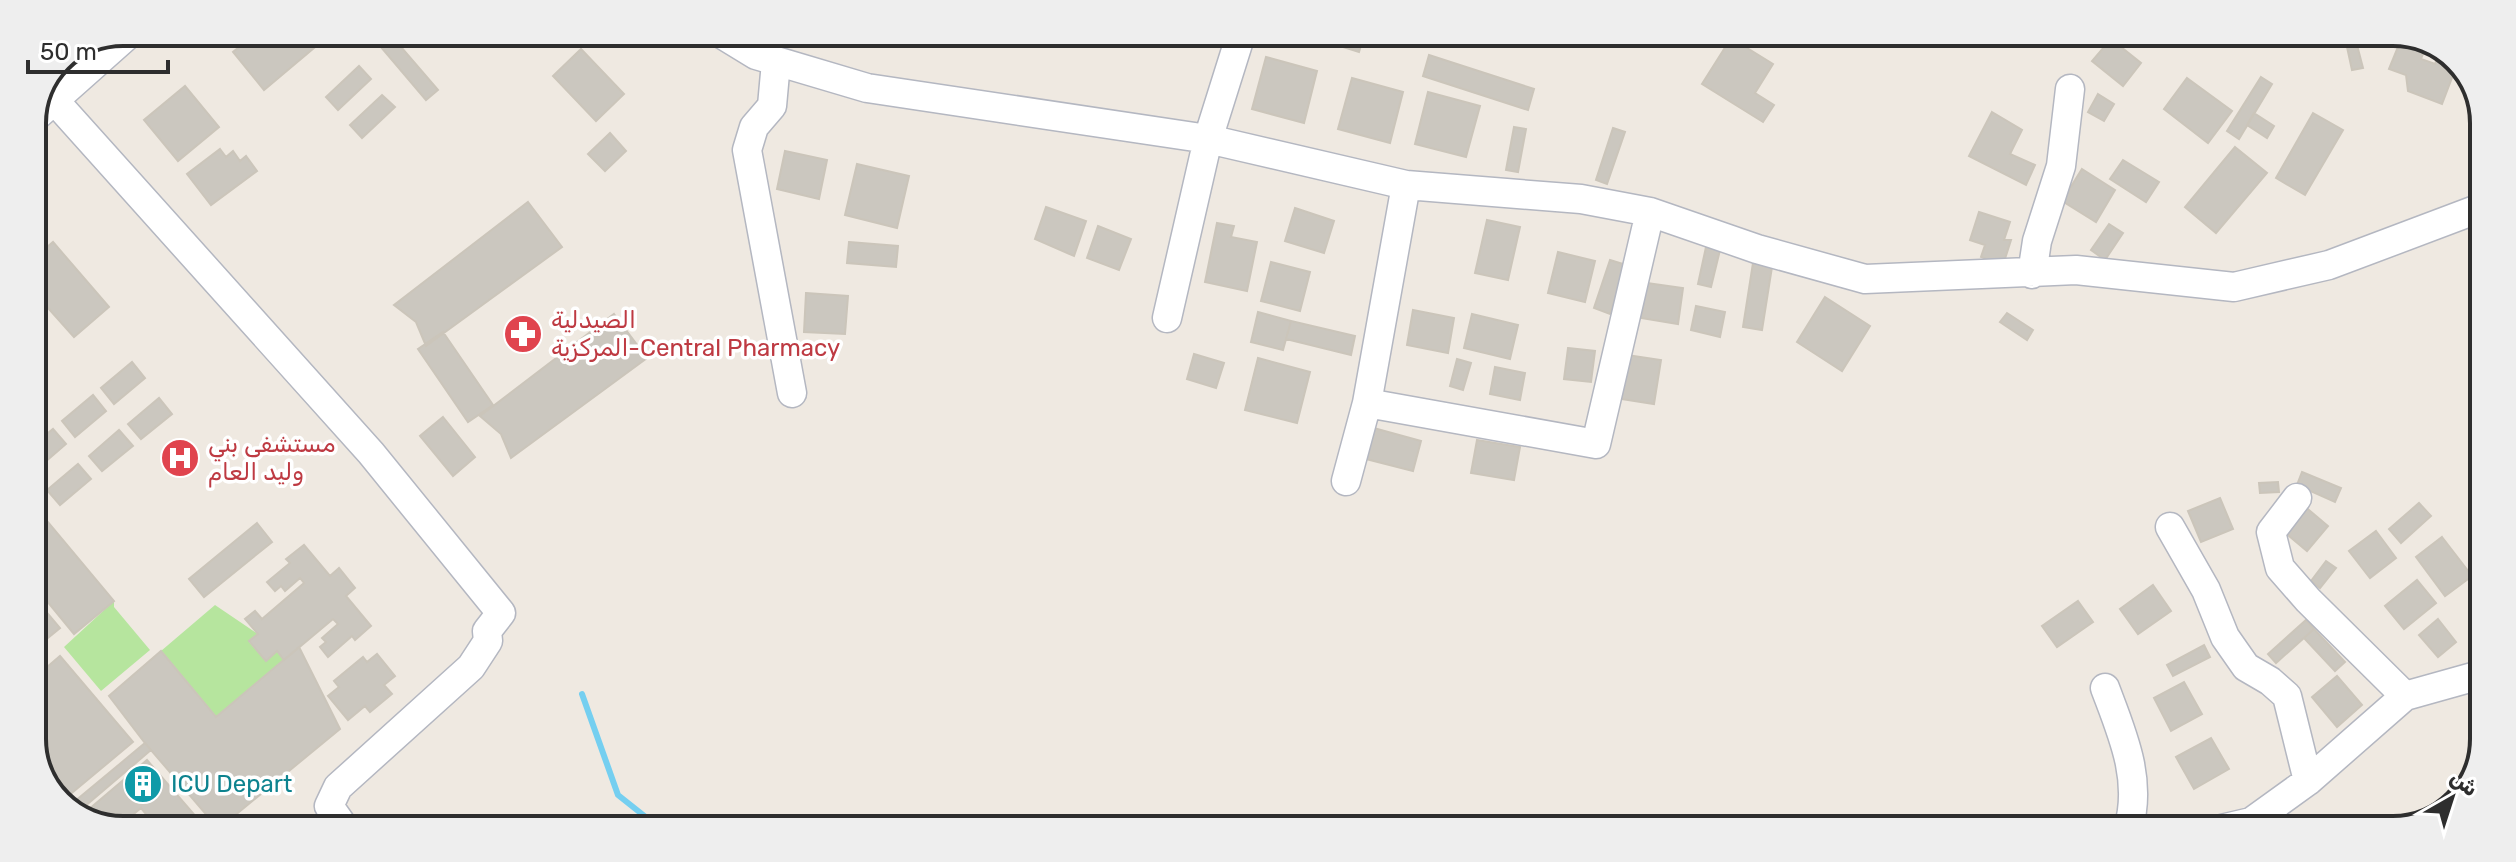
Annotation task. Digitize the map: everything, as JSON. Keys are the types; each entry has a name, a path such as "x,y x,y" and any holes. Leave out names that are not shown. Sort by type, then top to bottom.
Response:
{"street":[{"path":"741,46 776,62 867,88 1208,139 1406,185 1581,199 1650,212 1757,249 1865,279 2076,270 2234,287 2329,265 2470,212"},
{"path":"1167,318 1208,139 1237,46"},
{"path":"47,107 115,47"},
{"path":"776,62 772,106 754,127 747,150 792,393"},
{"path":"2032,274 2037,241 2061,166 2070,89"},
{"path":"55,101 371,453 501,613 487,631 488,641 471,667 338,787 329,806 336,816"},
{"path":"1346,481 1367,403 1406,185"},
{"path":"1367,403 1596,444 1650,212"},
{"path":"2297,498 2271,532 2280,568 2405,696"},
{"path":"2170,527 2206,590 2225,637 2246,667 2270,681 2287,696 2308,781"},
{"path":"2259,816 2308,781 2405,696 2470,678"},
{"path":"2105,688 2128,750 2133,776 2130,816"}],"green space":[{"path":"114,601 114,607 150,650 101,691 64,647"},
{"path":"215,605 258,634 249,642 266,661 277,651 284,660 216,717 161,651"}],"building":[{"path":"240,46 316,46 264,90 233,52"},
{"path":"380,46 400,46 438,90 426,100"},
{"path":"1340,46 1361,46 1359,52"},
{"path":"1726,46 1744,46 1773,64 1755,93 1774,105 1763,122 1702,84"},
{"path":"2105,46 2120,46 2141,63 2123,86 2092,61"},
{"path":"2357,46 2363,68 2352,70 2347,47"},
{"path":"2398,46 2408,47 2424,52 2421,59 2435,64 2437,60 2440,62 2453,75 2442,104 2408,91 2406,75 2389,69"},
{"path":"581,49 624,94 596,121 553,76"},
{"path":"1429,55 1534,89 1528,110 1423,76"},
{"path":"1266,57 1317,71 1304,123 1252,109"},
{"path":"359,66 371,79 338,110 326,97"},
{"path":"2261,77 2272,84 2239,139 2227,131"},
{"path":"1352,78 1403,92 1390,143 1338,129"},
{"path":"2187,78 2232,111 2208,143 2164,109"},
{"path":"185,86 219,127 178,161 144,120"},
{"path":"1428,92 1480,106 1466,157 1415,144"},
{"path":"2098,94 2114,104 2104,121 2088,112"},
{"path":"382,95 395,107 362,138 350,125"},
{"path":"1992,112 2022,130 2010,154 2035,165 2026,185 1969,156"},
{"path":"2254,113 2274,126 2267,138 2247,125"},
{"path":"2313,113 2343,130 2305,195 2276,178"},
{"path":"1514,127 1526,129 1518,172 1506,170"},
{"path":"1613,128 1625,132 1607,184 1596,180"},
{"path":"610,133 626,151 605,171 588,154"},
{"path":"2235,147 2267,173 2216,233 2185,207"},
{"path":"220,149 226,157 233,151 240,161 246,156 257,171 211,205 187,174"},
{"path":"785,151 827,160 819,199 777,189"},
{"path":"2123,160 2159,182 2146,202 2110,179"},
{"path":"857,164 909,176 897,228 845,215"},
{"path":"2082,169 2115,190 2096,222 2062,201"},
{"path":"528,202 562,247 426,346 416,322 394,305"},
{"path":"1046,207 1086,221 1074,256 1035,239"},
{"path":"1295,208 1334,221 1324,253 1285,241"},
{"path":"1979,212 2010,222 2004,240 2011,240 2003,265 1981,257 1985,245 1970,240"},
{"path":"1487,220 1520,227 1508,280 1475,273"},
{"path":"1217,223 1234,226 1231,237 1257,242 1247,291 1205,282"},
{"path":"2109,224 2123,233 2105,260 2091,250"},
{"path":"1098,226 1131,239 1119,270 1087,258"},
{"path":"53,242 109,307 74,337 46,306 46,248"},
{"path":"849,242 898,246 896,267 847,263"},
{"path":"1706,247 1720,250 1711,287 1698,284"},
{"path":"1558,252 1595,261 1585,302 1548,293"},
{"path":"1610,260 1626,265 1610,314 1594,308"},
{"path":"1271,262 1310,272 1300,311 1261,301"},
{"path":"1753,263 1772,267 1762,330 1743,327"},
{"path":"1647,283 1683,288 1678,324 1641,318"},
{"path":"806,293 848,296 845,334 804,332"},
{"path":"1825,297 1870,326 1842,371 1797,342"},
{"path":"1696,306 1725,312 1720,337 1691,330"},
{"path":"1413,310 1454,318 1448,353 1407,345"},
{"path":"1258,312 1291,321 1283,350 1251,342"},
{"path":"2007,313 2033,330 2027,340 2000,322"},
{"path":"614,314 647,358 511,458 501,434 480,416"},
{"path":"1472,314 1518,325 1510,359 1464,348"},
{"path":"1291,321 1355,336 1351,355 1286,339"},
{"path":"443,332 493,405 468,422 418,349"},
{"path":"1568,348 1595,351 1591,382 1564,379"},
{"path":"1194,354 1224,363 1216,388 1187,379"},
{"path":"1627,355 1661,360 1654,404 1621,399"},
{"path":"1258,358 1310,372 1297,423 1245,410"},
{"path":"1457,359 1471,363 1463,390 1450,386"},
{"path":"132,362 145,378 114,404 101,388"},
{"path":"1495,367 1525,373 1520,400 1490,394"},
{"path":"93,395 106,411 75,437 62,421"},
{"path":"159,398 172,414 141,439 128,424"},
{"path":"443,417 475,457 453,476 420,436"},
{"path":"1370,427 1421,441 1413,471 1362,458"},
{"path":"53,429 66,444 46,461 46,435"},
{"path":"119,430 133,446 102,471 89,456"},
{"path":"1477,440 1520,447 1514,480 1471,473"},
{"path":"78,464 91,479 60,505 47,490"},
{"path":"2302,472 2341,488 2335,502 2297,485"},
{"path":"2278,482 2279,492 2260,493 2259,483"},
{"path":"2220,498 2233,529 2201,542 2188,511"},
{"path":"2419,503 2431,516 2401,543 2389,529"},
{"path":"2303,505 2328,526 2307,551 2282,530"},
{"path":"46,520 114,601 74,634 46,600"},
{"path":"257,523 272,542 204,597 189,579"},
{"path":"2376,531 2396,558 2370,578 2349,551"},
{"path":"2442,537 2470,577 2445,596 2416,557"},
{"path":"304,545 330,576 339,568 355,588 346,596 371,626 355,640 352,636 328,657 320,647 326,642 322,638 338,624 333,619 284,660 277,651 266,661 249,641 258,634 245,619 255,611 262,619 304,583 300,578 285,591 281,586 275,591 267,582 290,563 286,559"},
{"path":"2326,561 2336,568 2320,588 2311,581"},
{"path":"2417,580 2436,603 2404,629 2385,606"},
{"path":"2153,585 2171,611 2138,634 2120,609"},
{"path":"2078,601 2093,622 2057,647 2042,626"},
{"path":"46,612 60,628 46,640"},
{"path":"2438,619 2456,642 2438,657 2419,635"},
{"path":"2306,620 2314,629 2276,663 2268,654"},
{"path":"2314,629 2345,662 2335,671 2304,638"},
{"path":"2204,645 2210,657 2173,676 2167,665"},
{"path":"299,647 340,729 234,816 207,816 109,696 161,651 216,717"},
{"path":"377,654 395,676 384,685 392,694 370,712 365,706 348,720 328,696 339,687 334,681 363,657 367,662"},
{"path":"60,656 133,742 70,794 56,778 47,754 46,668"},
{"path":"2337,676 2362,705 2337,727 2312,697"},
{"path":"2184,682 2202,714 2171,731 2154,698"},
{"path":"2211,738 2229,769 2194,789 2176,757"},
{"path":"145,743 151,750 85,806 76,800"},
{"name":"ICU Depart","path":"147,760 195,816 148,816 141,808 131,816 123,816 90,809"}],"waterway":[{"path":"582,694 618,795 644,816"}],"place":[{"name":"الصيدلية المركزية-Central Pharmacy","path":"523,334"},
{"name":"مستشفى بني وليد العام","path":"180,458"},
{"name":"ICU Depart","path":"143,784"}]}
